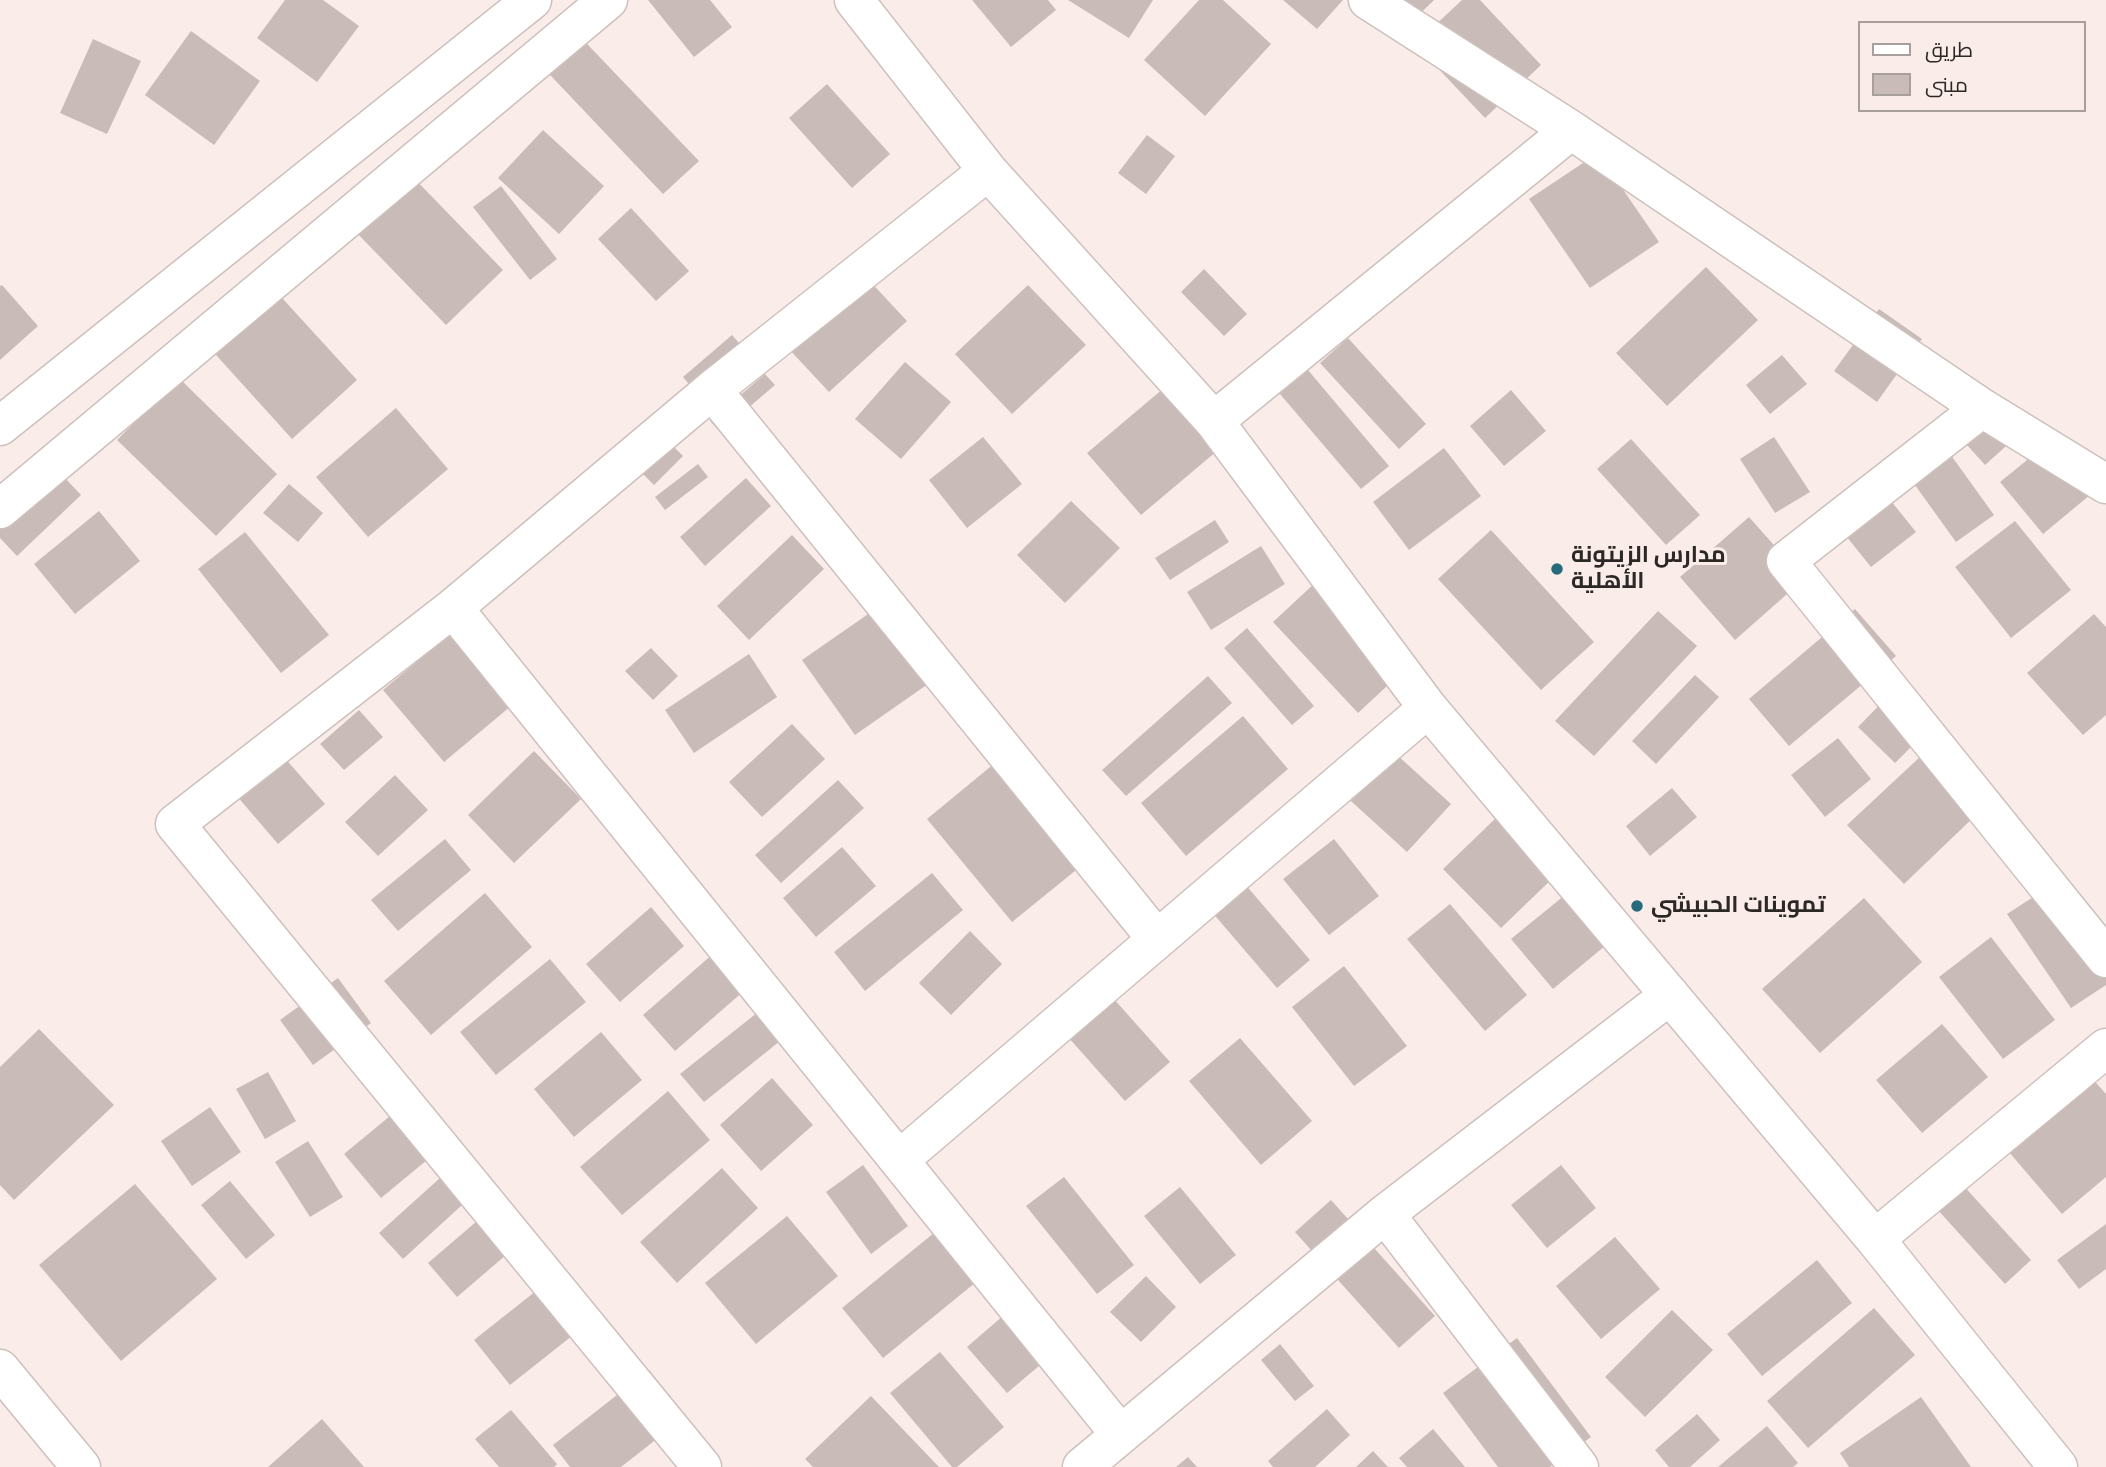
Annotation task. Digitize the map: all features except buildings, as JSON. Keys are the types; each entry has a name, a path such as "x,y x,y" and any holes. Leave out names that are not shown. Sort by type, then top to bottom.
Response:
{"street":[{"path":"0,426 532,0"},
{"path":"0,509 608,0"},
{"path":"854,0 988,171 1214,421 1428,708 1875,1239 2058,1467"},
{"path":"1368,0 1571,130 1982,408 2106,484"},
{"path":"1214,421 1571,130"},
{"path":"702,1467 175,824 453,608 712,390 988,171"},
{"path":"712,390 1156,938"},
{"path":"1982,408 1786,561 2106,958"},
{"path":"453,608 1120,1434"},
{"path":"899,1160 1428,708"},
{"path":"1082,1467 1385,1214 1670,995"},
{"path":"1875,1239 2106,1048"},
{"path":"1385,1214 1579,1467"},
{"path":"0,1368 81,1467"}],"place":[{"name":"مدارس الزيتونة الأهلية","path":"1557,569"},
{"name":"تموينات الحبيشي","path":"1637,906"}]}
